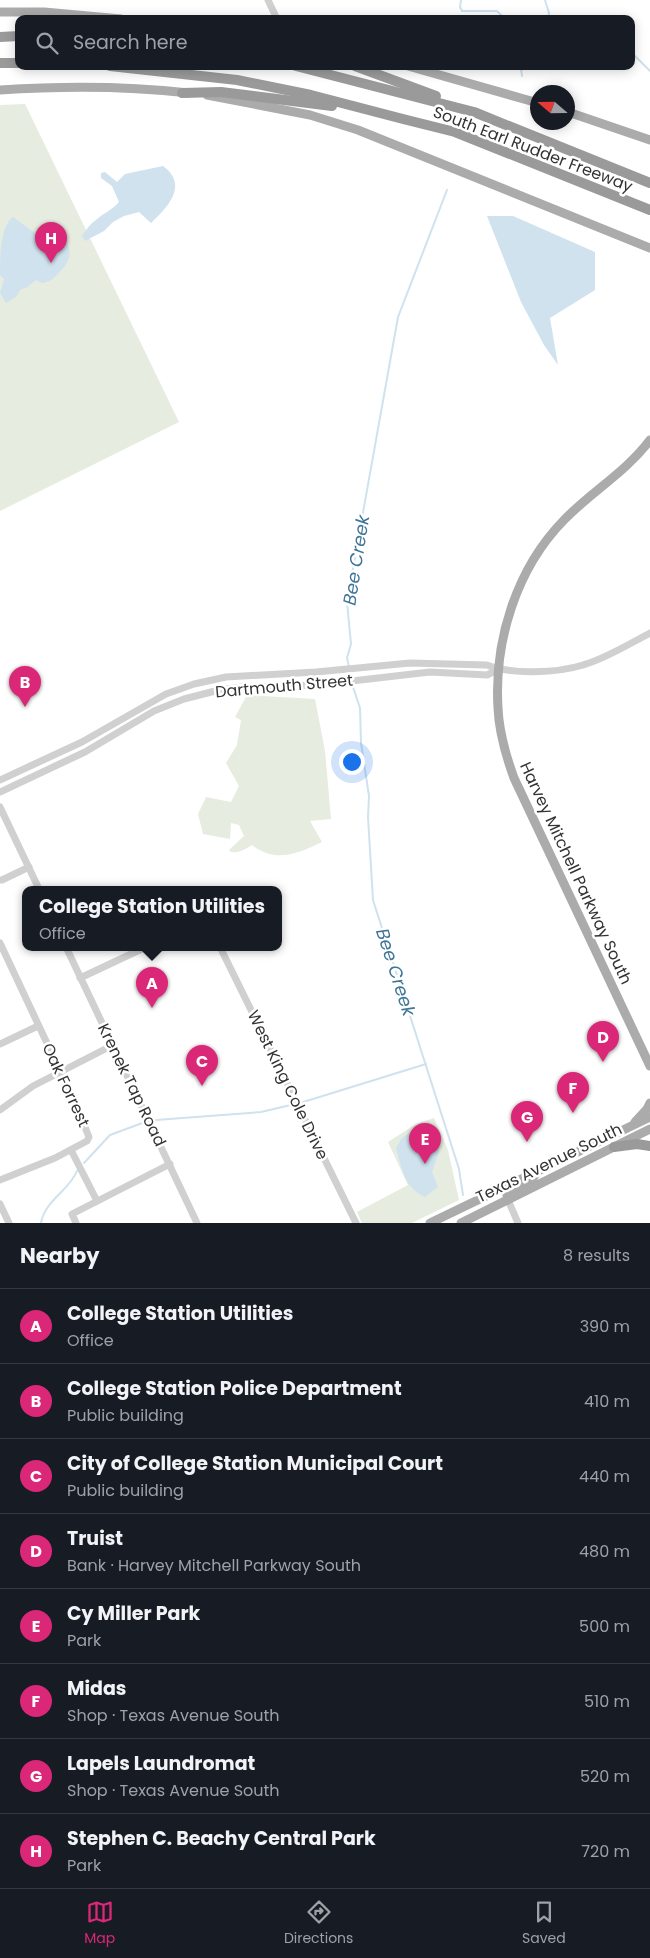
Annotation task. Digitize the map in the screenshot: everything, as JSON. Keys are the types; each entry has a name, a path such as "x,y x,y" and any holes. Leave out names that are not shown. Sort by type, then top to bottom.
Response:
{"highway":[{"path":"0,37 15,36"},
{"path":"0,63 15,63"},
{"name":"South Earl Rudder Freeway","path":"146,70 237,80 311,95 455,132 650,210"},
{"name":"South Earl Rudder Freeway","path":"311,70 474,112 650,183"},
{"path":"366,70 427,92 474,112"},
{"path":"182,93 221,92 331,106 404,119"},
{"path":"614,1147 637,1144 650,1146"}],"main road":[{"path":"0,12 44,12 77,15"},
{"path":"422,70 530,101"},
{"path":"0,90 114,87 182,93 268,106 310,115 358,130 650,248"},
{"path":"575,114 650,140"},
{"name":"Harvey Mitchell Parkway South","path":"650,440 636,456 587,497 562,521 547,541 517,594 504,633 499,669 498,708 501,733 514,778 650,1066"},
{"path":"632,1126 650,1103"},
{"name":"Texas Avenue South","path":"430,1223 650,1117"},
{"name":"Texas Avenue South","path":"462,1222 650,1129"},
{"path":"508,1200 507,1195 511,1191 531,1181 538,1170"},
{"path":"462,1222 469,1213 495,1199 500,1189"}],"street":[{"path":"268,0 274,15"},
{"name":"Dartmouth Street","path":"0,780 82,742 139,708 171,692 194,684 226,677 316,672 432,662 487,664 499,669 542,671 583,666 650,633"},
{"name":"Dartmouth Street","path":"0,792 85,752 154,711 179,701 219,690 242,687 317,685 430,672 487,675 499,669"},
{"path":"0,807 38,886"},
{"path":"0,880 29,868"},
{"name":"Oak Forrest","path":"0,943 88,1131 89,1137 87,1141 71,1150 0,1180"},
{"name":"Krenek Tap Road","path":"68,951 197,1223"},
{"path":"80,978 137,951"},
{"name":"West King Cole Drive","path":"222,951 302,1110 356,1223"},
{"path":"0,1044 38,1026"},
{"path":"0,1110 33,1086 113,1045"},
{"path":"71,1150 97,1201"},
{"path":"76,1223 72,1214 170,1164"},
{"path":"508,1200 518,1223"},
{"path":"0,1204 9,1223"}],"shaded area":[{"path":"25,104 179,422 0,511 0,105"},
{"path":"247,695 315,699 325,751 331,819 310,821 322,842 296,853 287,855 270,854 252,845 238,852 229,851 244,836 239,825 231,823 230,839 203,834 198,814 206,797 231,802 239,786 226,763 237,745 241,720 235,717"},
{"path":"434,1118 448,1150 459,1200 412,1223 362,1223 357,1212 408,1185 388,1142 416,1124"}],"water":[{"path":"163,166 171,173 175,188 169,203 151,223 139,212 124,216 113,222 104,231 85,241 82,236 90,225 119,202 112,186 101,178 101,173 105,172 117,182 125,174"},
{"path":"487,216 513,216 595,252 595,290 550,318 558,365 544,345 521,302"},
{"path":"13,217 39,236 52,229 59,231 67,242 70,252 64,267 53,279 42,283 36,280 26,288 21,289 16,297 6,303 0,293 4,279 0,275 1,252 5,228"},
{"path":"419,1126 435,1134 439,1152 432,1172 438,1187 425,1197 408,1183 396,1148 402,1138"}],"waterway":[{"name":"Bee Creek","path":"461,0 460,7 462,11 497,11 501,15"},
{"path":"545,0 549,15"},
{"path":"635,56 650,71"},
{"name":"Bee Creek","path":"521,70 522,76"},
{"name":"Bee Creek","path":"349,667 347,658 351,644 347,602 398,317 447,190"},
{"name":"Bee Creek","path":"352,684 360,708 361,743 369,796 368,817 373,900 459,1169 463,1195"},
{"path":"300,1103 426,1064"},
{"path":"156,1120 261,1112 295,1104"},
{"path":"84,1163 110,1135 145,1122"},
{"path":"41,1223 47,1208 69,1184 77,1171"}],"place":[{"name":"Stephen C. Beachy Central Park","path":"51,263"},
{"name":"College Station Police Department","path":"25,707"},
{"name":"College Station Utilities","path":"152,1008"},
{"name":"Truist","path":"603,1062"},
{"name":"City of College Station Municipal Court","path":"202,1086"},
{"name":"Midas","path":"573,1113"},
{"name":"Lapels Laundromat","path":"527,1142"},
{"name":"Cy Miller Park","path":"425,1164"}]}
